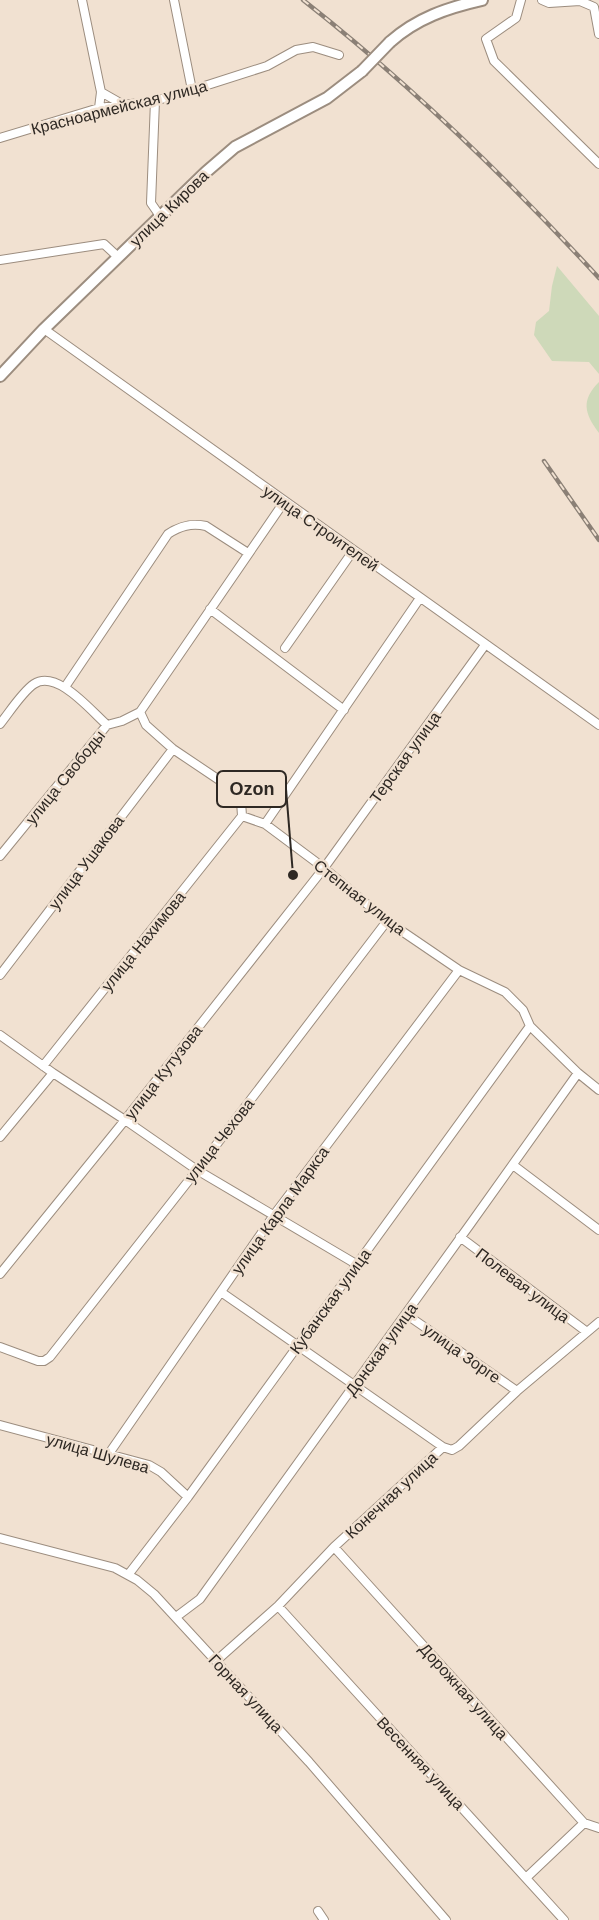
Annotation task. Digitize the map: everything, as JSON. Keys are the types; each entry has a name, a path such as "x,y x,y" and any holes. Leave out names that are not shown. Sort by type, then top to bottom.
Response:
{"main road":[{"name":"улица Кирова","path":"0,376 44,329 206,172 235,147 327,98 362,71 405,28 422,18 450,7 482,0"}],"street":[{"path":"82,0 101,92 99,108"},
{"path":"174,0 192,90"},
{"path":"522,0 516,18 486,39 494,61 599,164"},
{"path":"542,0 549,3 580,2 594,8 599,34"},
{"name":"Красноармейская улица","path":"0,138 99,108 154,101 192,90 267,66 296,50 313,46 339,56"},
{"path":"101,92 122,104"},
{"path":"154,101 151,203 160,216"},
{"path":"0,260 104,244 118,257"},
{"name":"улица Строителей","path":"44,329 599,725"},
{"path":"0,724 36,683 51,681 65,687 107,725 140,712 284,502"},
{"path":"65,687 168,534 182,526 206,526 248,553"},
{"path":"285,648 353,551"},
{"path":"265,824 420,598"},
{"path":"210,609 344,710"},
{"name":"Терская улица","path":"324,868 485,645"},
{"path":"140,712 146,725 173,748 234,790 241,801 242,816"},
{"name":"улица Свободы","path":"0,856 107,725"},
{"name":"улица Ушакова","path":"0,975 173,748"},
{"name":"Степная улица","path":"242,816 265,824 324,868 387,921 459,970 505,992 524,1010 530,1026 578,1073 599,1090"},
{"name":"улица Нахимова","path":"43,1066 242,816"},
{"name":"улица Кутузова","path":"0,1274 126,1120 324,868"},
{"name":"улица Чехова","path":"0,1347 38,1361 44,1361 50,1357 387,921"},
{"name":"улица Карла Маркса","path":"108,1455 274,1215 459,970"},
{"name":"Кубанская улица","path":"128,1575 188,1497 530,1026"},
{"path":"0,1035 196,1170 356,1264"},
{"path":"0,1137 53,1073"},
{"name":"Донская улица","path":"176,1617 200,1599 407,1315 578,1073"},
{"path":"513,1165 599,1230"},
{"name":"Полевая улица","path":"460,1237 587,1332"},
{"path":"221,1292 443,1447"},
{"name":"улица Зорге","path":"407,1315 517,1391"},
{"name":"Конечная улица","path":"216,1660 278,1606 334,1547 443,1447 452,1450 459,1446 517,1391 599,1322"},
{"name":"улица Шулева","path":"0,1425 149,1465 161,1472 188,1497"},
{"name":"Горная улица","path":"0,1538 116,1568 154,1594 309,1762 441,1918"},
{"name":"Дорожная улица","path":"334,1547 584,1823 599,1828"},
{"name":"Весенняя улица","path":"278,1606 564,1920"},
{"path":"527,1877 584,1823"},
{"path":"318,1911 324,1920"}],"green space":[{"path":"557,266 599,316 599,374 589,362 552,361 534,335 536,322 549,311"},
{"path":"599,382 599,433 590,419 587,401"}],"railway":[{"path":"303,0 343,32 457,133 599,278"},
{"path":"544,461 599,540"}],"place":[{"name":"Ozon","path":"293,875"}]}
